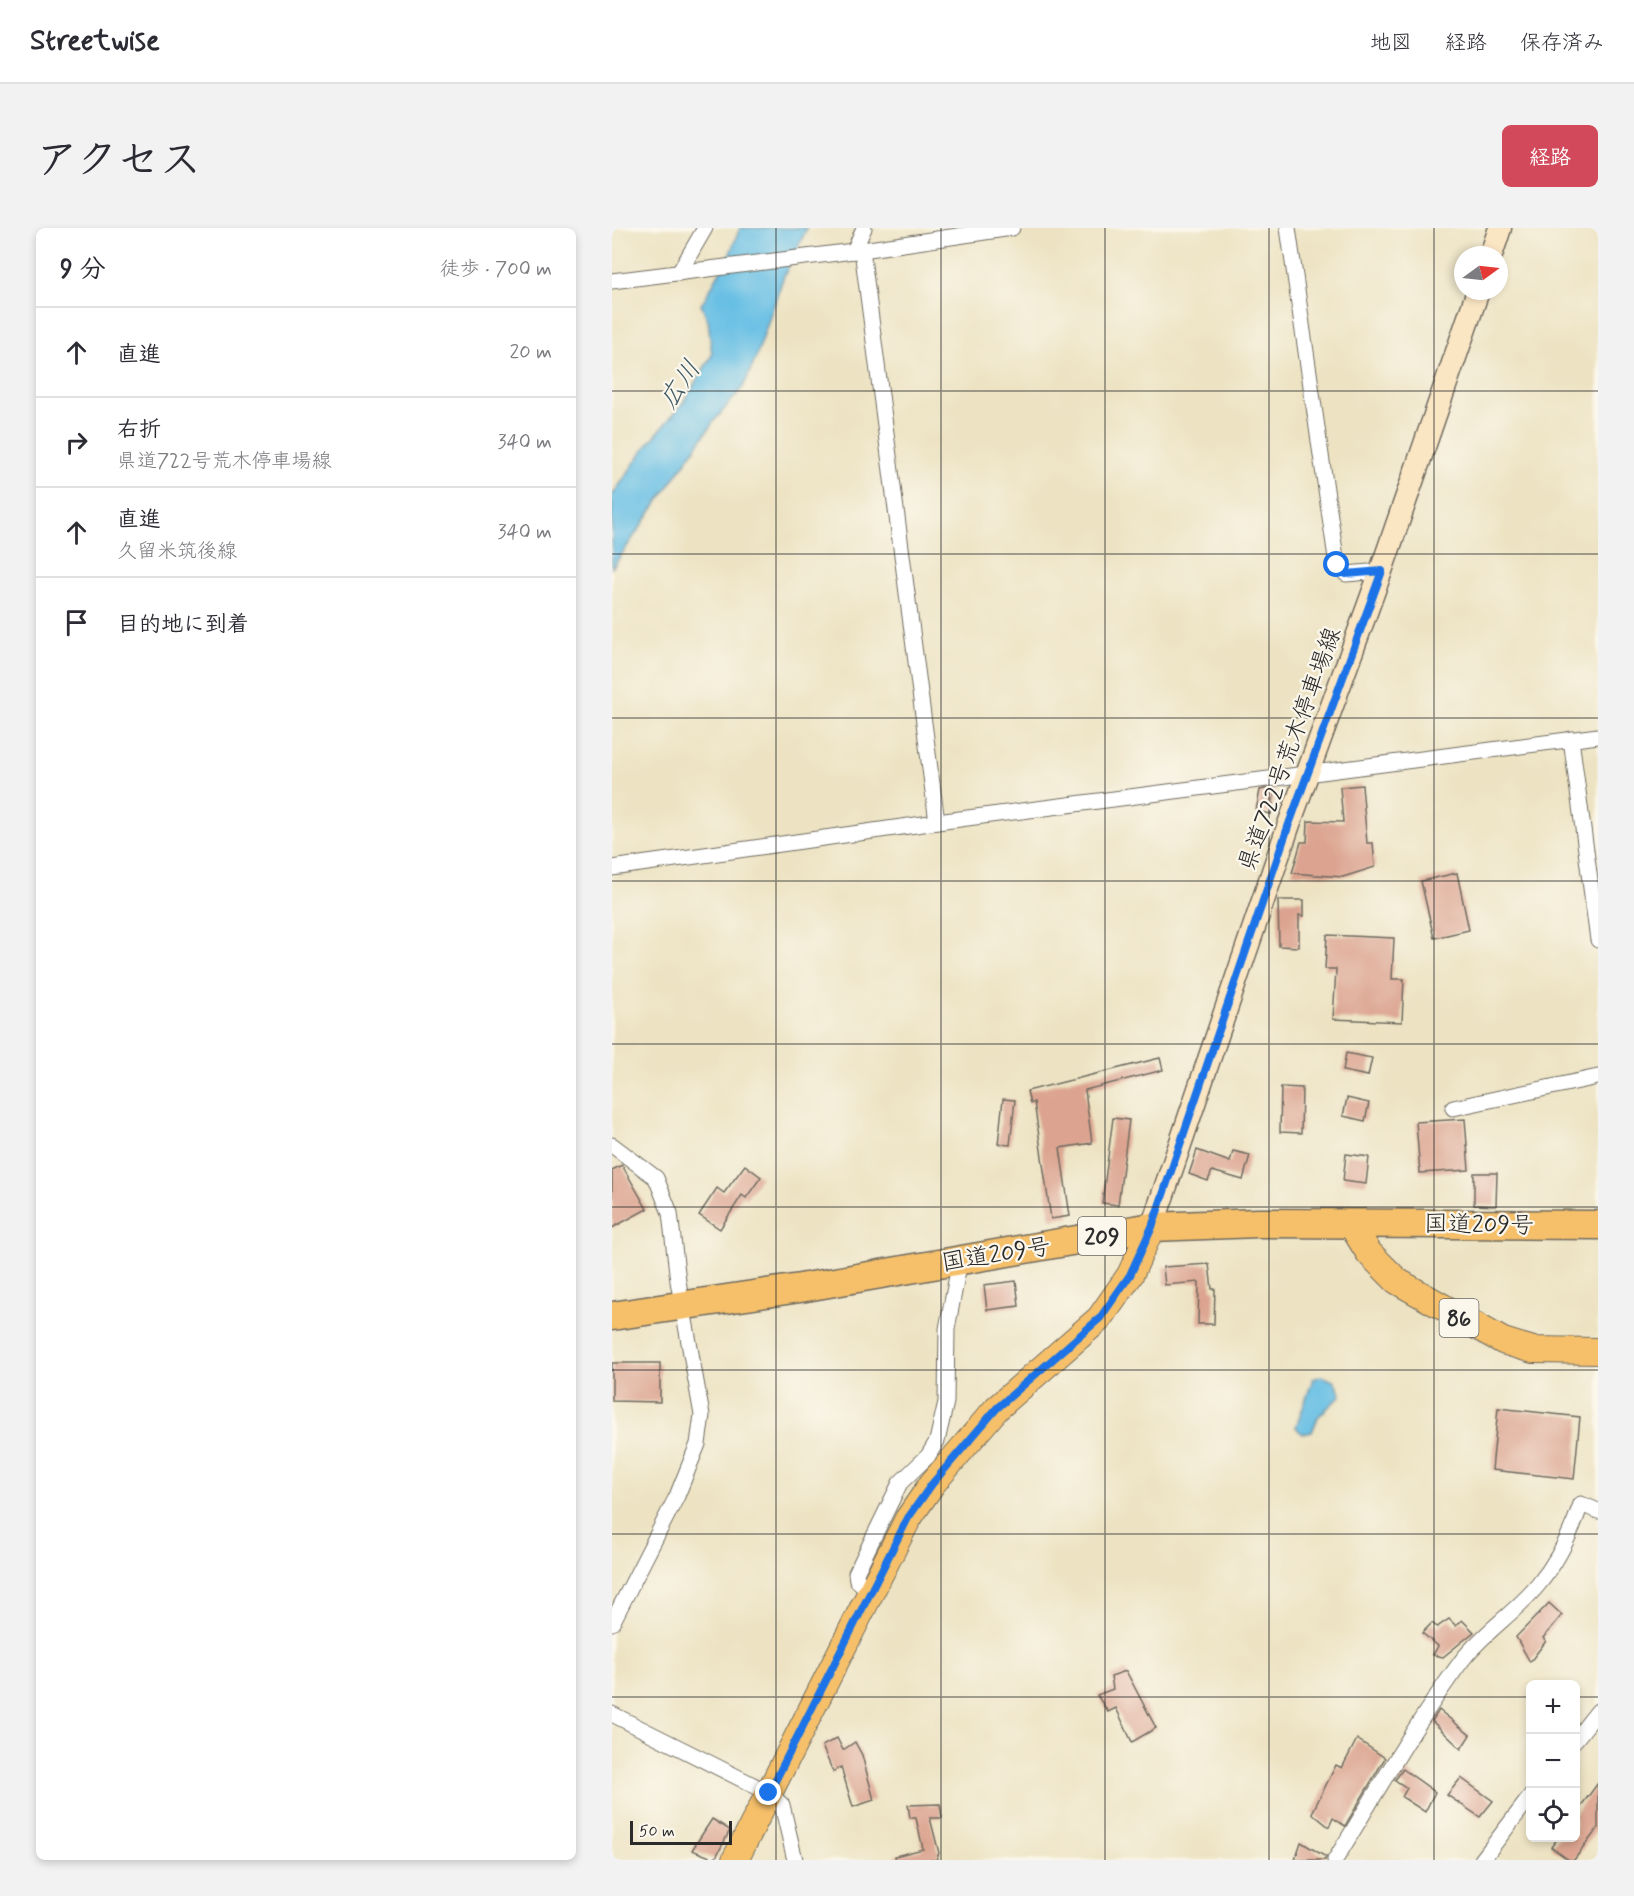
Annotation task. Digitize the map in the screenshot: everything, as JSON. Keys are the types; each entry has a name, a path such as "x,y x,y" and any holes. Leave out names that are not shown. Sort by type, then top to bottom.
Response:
{"highway":[{"name":"国道209号","path":"612,1316 800,1288 1152,1227 1351,1224 1598,1225"}],"main road":[{"path":"1494,246 1500,228"},
{"name":"県道722号荒木停車場線","path":"1152,1227 1308,773 1382,571 1475,300"},
{"name":"86","path":"1351,1224 1369,1253 1397,1281 1503,1341 1533,1350 1598,1351"},
{"path":"735,1860 908,1518 932,1484 997,1408 1100,1318 1130,1275 1152,1227"}],"street":[{"path":"679,273 705,228"},
{"path":"864,228 855,251 937,822"},
{"path":"612,281 855,251 1012,228"},
{"path":"1288,228 1337,565 1346,574 1382,571"},
{"path":"612,868 937,822 1598,736"},
{"path":"1571,739 1598,940"},
{"path":"1453,1108 1598,1077"},
{"path":"612,1145 656,1178 670,1214 702,1415 698,1444 677,1496 612,1623"},
{"path":"872,1592 857,1580 856,1573 900,1483 928,1455 942,1425 946,1402 947,1329 960,1260"},
{"path":"1335,1860 1437,1695 1466,1656 1497,1622 1538,1586 1565,1546 1581,1504 1598,1511"},
{"path":"1580,1734 1598,1711"},
{"path":"612,1714 769,1793 782,1805 795,1860"},
{"path":"1482,1860 1526,1802"}],"water":[{"path":"740,228 807,228 783,278 756,358 743,387 714,421 612,568 612,496 644,449 682,404 712,355 708,320 701,305 729,256"},
{"path":"1321,1376 1334,1381 1341,1395 1318,1417 1312,1432 1302,1434 1296,1427 1313,1379"}],"building":[{"path":"1362,785 1367,843 1373,843 1375,867 1343,877 1292,873 1301,842 1307,842 1308,821 1343,822 1340,787"},
{"path":"1275,789 1271,814 1256,811 1260,790"},
{"path":"1457,873 1469,930 1434,938 1421,881"},
{"path":"1278,900 1304,900 1304,916 1299,915 1299,947 1279,946"},
{"path":"1327,935 1394,938 1392,979 1404,979 1402,1022 1333,1019 1336,969 1325,969"},
{"path":"1346,1053 1372,1058 1368,1076 1343,1071"},
{"path":"1160,1058 1163,1070 1085,1090 1092,1143 1060,1148 1070,1216 1051,1219 1034,1102 1030,1104 1027,1091"},
{"path":"1281,1087 1302,1088 1301,1133 1280,1132"},
{"path":"1347,1098 1369,1103 1365,1121 1343,1116"},
{"path":"1003,1099 1015,1100 1010,1145 998,1144"},
{"path":"1113,1118 1129,1120 1118,1205 1102,1203"},
{"path":"1465,1119 1469,1170 1420,1173 1416,1122"},
{"path":"1197,1150 1230,1162 1233,1151 1250,1155 1243,1180 1212,1171 1208,1181 1189,1174"},
{"path":"1346,1154 1369,1157 1366,1184 1343,1181"},
{"path":"622,1165 647,1209 612,1228 612,1170"},
{"path":"745,1165 761,1177 746,1198 742,1195 720,1229 699,1215 717,1188 724,1193"},
{"path":"1474,1173 1497,1173 1496,1206 1474,1205"},
{"path":"1209,1264 1212,1289 1215,1289 1214,1324 1198,1324 1199,1282 1165,1285 1163,1267"},
{"path":"1016,1281 1019,1306 987,1310 984,1285"},
{"path":"612,1363 660,1363 660,1402 612,1401"},
{"path":"1498,1408 1580,1417 1574,1479 1492,1470"},
{"path":"1549,1603 1562,1615 1543,1638 1546,1641 1530,1662 1516,1637"},
{"path":"1449,1619 1456,1626 1462,1620 1474,1632 1443,1657 1433,1655 1438,1646 1422,1633 1432,1623 1437,1627"},
{"path":"1126,1671 1156,1728 1132,1742 1116,1708 1108,1712 1097,1695 1113,1689 1111,1676"},
{"path":"1439,1710 1470,1735 1461,1749 1432,1721"},
{"path":"837,1738 843,1750 855,1742 862,1755 874,1800 853,1807 841,1767 833,1772 822,1746"},
{"path":"1357,1739 1385,1758 1345,1826 1333,1818 1329,1827 1312,1813 1336,1765 1342,1768"},
{"path":"1403,1769 1435,1792 1425,1812 1402,1797 1407,1788 1395,1780"},
{"path":"1461,1778 1493,1801 1480,1817 1447,1795"},
{"path":"1598,1783 1598,1828 1574,1860 1569,1860 1551,1847 1555,1842 1580,1842 1580,1807"},
{"path":"940,1804 942,1818 930,1818 939,1853 936,1860 896,1860 895,1856 923,1849 916,1818 910,1818 908,1805"},
{"path":"712,1819 730,1830 715,1859 692,1850"},
{"path":"1301,1842 1326,1857 1325,1860 1295,1860"}],"route":[{"path":"769,1793 908,1518 932,1484 997,1408 1100,1318 1130,1275 1152,1227 1288,827 1382,571 1346,574 1337,565"}],"water label":[{"name":"広川","path":"679,384"}]}
